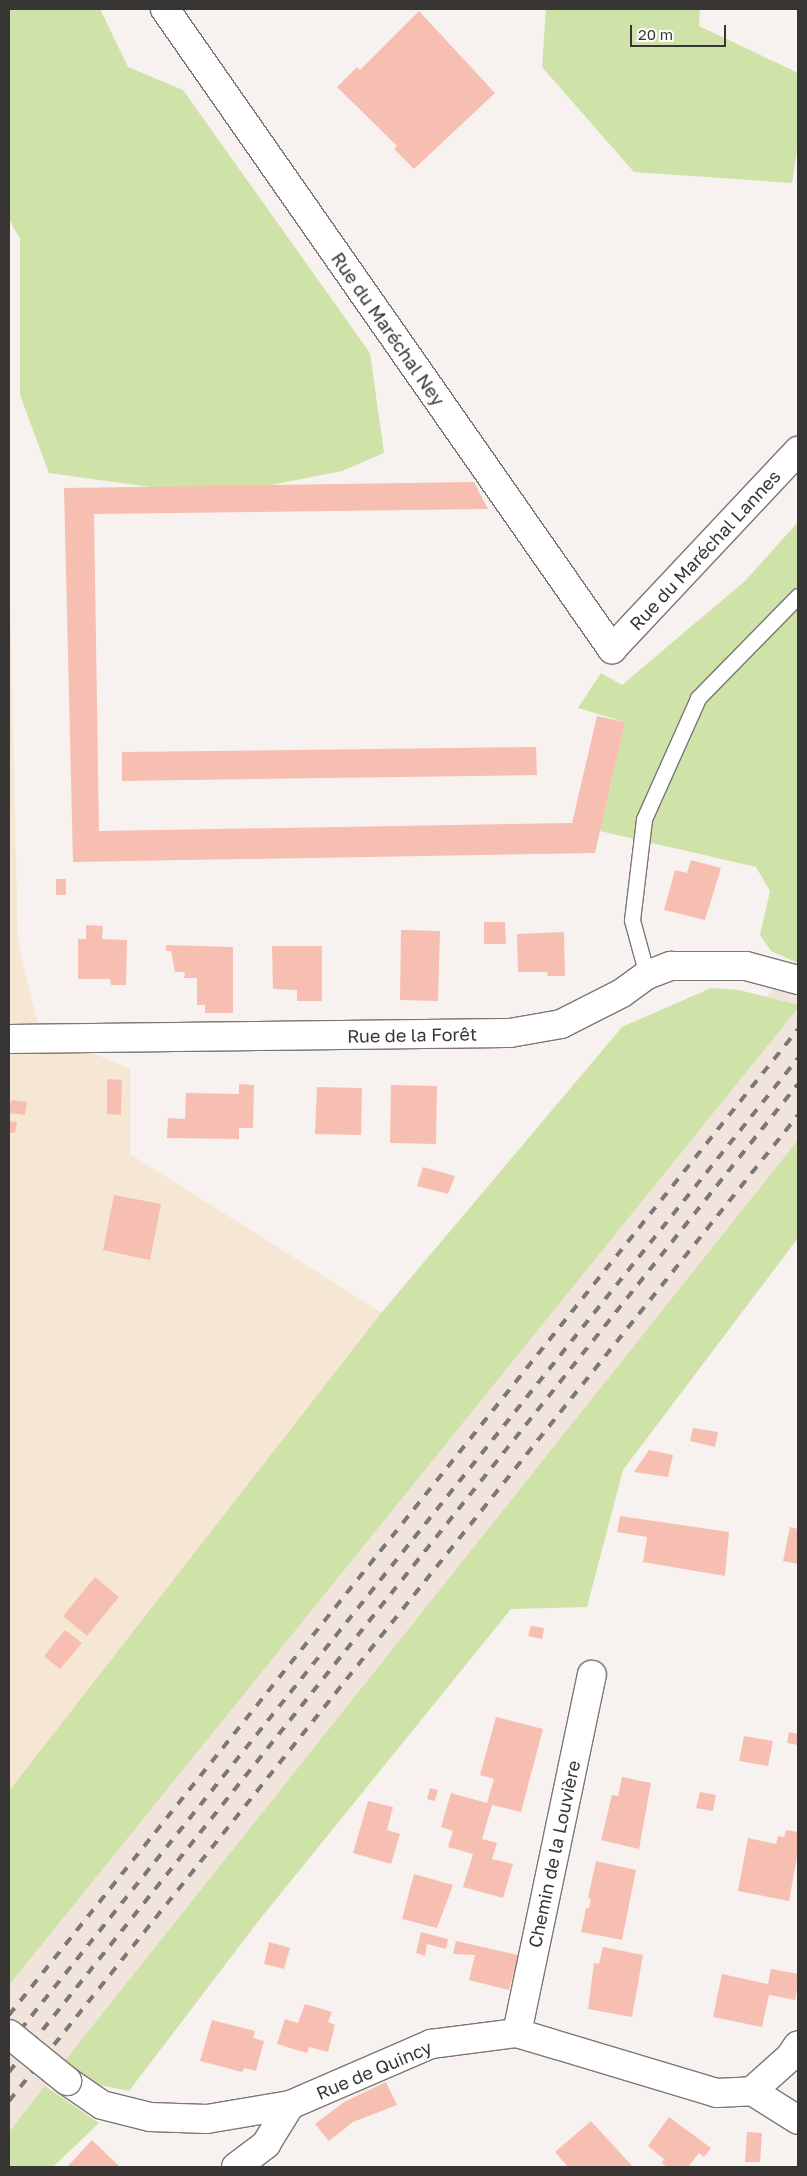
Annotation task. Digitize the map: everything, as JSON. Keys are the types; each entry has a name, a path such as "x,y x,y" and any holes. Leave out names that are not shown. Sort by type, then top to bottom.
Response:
{"street":[{"name":"Rue du Maréchal Ney","path":"165,9 612,649"},
{"name":"Rue du Maréchal Lannes","path":"612,649 798,451"},
{"name":"Rue de la Forêt","path":"9,1039 510,1033 561,1024 622,993 647,975 671,966 746,966 798,980"},
{"name":"Chemin de la Louvière","path":"517,2032 592,1675"},
{"name":"Rue de Quincy","path":"9,2034 67,2081 102,2105 150,2117 208,2119 290,2105 431,2044 517,2032 717,2093 752,2091"},
{"path":"798,2045 790,2057 752,2091 798,2120"},
{"path":"236,2167 266,2144 290,2105"}],"lane":[{"path":"647,975 632,920 644,819 698,698 798,596"}],"shaded area":[{"path":"9,562 18,941 39,1030 130,1069 130,1154 474,1371 9,1966"},
{"path":"798,956 798,1153 9,2132 9,1966"}],"green space":[{"path":"9,9 100,9 128,67 183,90 370,353 384,453 342,471 215,496 49,473 20,395 20,239 9,219"},
{"path":"546,9 700,9 699,26 798,73 798,143 792,183 634,172 542,67"},
{"path":"798,522 798,963 771,951 760,935 770,891 756,867 600,831 625,722 578,708 601,673 622,685 745,581"},
{"path":"711,988 739,990 798,1005 798,1008 9,1985 9,1791 382,1312 622,1027"},
{"path":"798,1140 798,1238 623,1470 587,1607 511,1609 260,1919 129,2091 90,2083 63,2063"},
{"path":"45,2086 99,2123 53,2167 9,2167 9,2132"}],"building":[{"path":"419,11 495,93 414,169 394,149 397,146 337,87 357,67 360,70"},
{"path":"474,482 488,509 94,514 99,831 572,823 597,716 625,722 595,853 73,862 64,488"},
{"path":"536,747 537,775 122,781 122,752"},
{"path":"691,860 721,868 705,920 664,910 675,870 687,873"},
{"path":"56,879 66,879 66,895 56,895"},
{"path":"484,922 505,922 506,944 484,944"},
{"path":"86,925 103,926 102,939 127,940 126,985 111,985 110,979 78,979 78,939 86,939"},
{"path":"401,930 440,931 438,1001 400,1000"},
{"path":"564,932 565,976 548,976 547,972 518,972 517,934"},
{"path":"166,945 233,947 233,1013 205,1013 205,1005 197,1005 197,978 184,978 185,972 175,972 171,951 166,951"},
{"path":"272,946 322,946 322,1001 297,1001 297,990 273,989"},
{"path":"107,1079 122,1080 121,1115 107,1114"},
{"path":"239,1084 254,1085 253,1128 239,1128 239,1139 167,1138 168,1118 185,1119 186,1093 239,1094"},
{"path":"391,1085 437,1086 436,1144 390,1143"},
{"path":"317,1087 362,1088 361,1135 315,1134"},
{"path":"11,1100 27,1102 25,1115 9,1113"},
{"path":"9,1121 17,1122 15,1133 9,1133"},
{"path":"423,1167 455,1176 448,1194 417,1186"},
{"path":"114,1195 161,1204 150,1260 103,1250"},
{"path":"693,1428 718,1432 715,1447 690,1441"},
{"path":"649,1450 673,1455 668,1477 634,1472"},
{"path":"620,1516 729,1532 725,1576 643,1562 647,1537 617,1532"},
{"path":"790,1527 798,1529 798,1564 783,1561"},
{"path":"95,1577 119,1597 87,1636 63,1616"},
{"path":"531,1626 544,1628 542,1639 528,1636"},
{"path":"65,1630 82,1643 60,1669 44,1656"},
{"path":"496,1717 543,1729 521,1812 492,1805 482,1839 497,1843 492,1859 513,1864 503,1898 463,1887 473,1854 448,1847 453,1831 441,1827 451,1793 487,1803 494,1779 480,1775"},
{"path":"789,1732 798,1734 798,1745 787,1743"},
{"path":"744,1736 773,1741 768,1766 739,1761"},
{"path":"622,1777 651,1783 639,1849 601,1840 612,1795 618,1796"},
{"path":"430,1788 438,1790 435,1801 427,1799"},
{"path":"700,1792 716,1795 713,1811 696,1808"},
{"path":"368,1801 393,1807 387,1830 400,1834 391,1864 353,1853"},
{"path":"786,1830 798,1832 798,1852 789,1901 738,1891 748,1838 776,1844 778,1836 784,1837"},
{"path":"596,1861 636,1870 622,1940 581,1932 586,1908 589,1908 591,1899 588,1898"},
{"path":"414,1874 453,1885 437,1928 402,1919"},
{"path":"421,1932 448,1939 446,1949 427,1944 425,1956 416,1953"},
{"path":"456,1941 527,1957 525,1968 516,1965 509,1990 469,1980 475,1955 453,1954"},
{"path":"269,1942 290,1948 284,1969 264,1964"},
{"path":"603,1947 643,1955 632,2017 588,2009 594,1963 599,1964"},
{"path":"771,1969 798,1974 795,2000 769,1995 762,2027 713,2017 722,1974 768,1984"},
{"path":"305,2004 332,2012 328,2022 335,2025 328,2052 309,2047 307,2053 277,2044 285,2019 298,2023"},
{"path":"212,2020 255,2031 253,2038 264,2041 256,2071 244,2068 242,2072 200,2061"},
{"path":"386,2082 397,2105 353,2122 329,2141 315,2124 344,2102"},
{"path":"669,2117 711,2148 704,2157 699,2153 688,2167 667,2167 662,2163 664,2159 648,2146"},
{"path":"591,2121 633,2167 568,2167 555,2152"},
{"path":"747,2132 762,2133 760,2162 745,2162"},
{"path":"92,2140 120,2167 67,2167"}],"railway":[{"path":"9,2015 798,1029"},
{"path":"9,2044 798,1058"},
{"path":"9,2072 798,1084"},
{"path":"9,2101 798,1115"}]}
